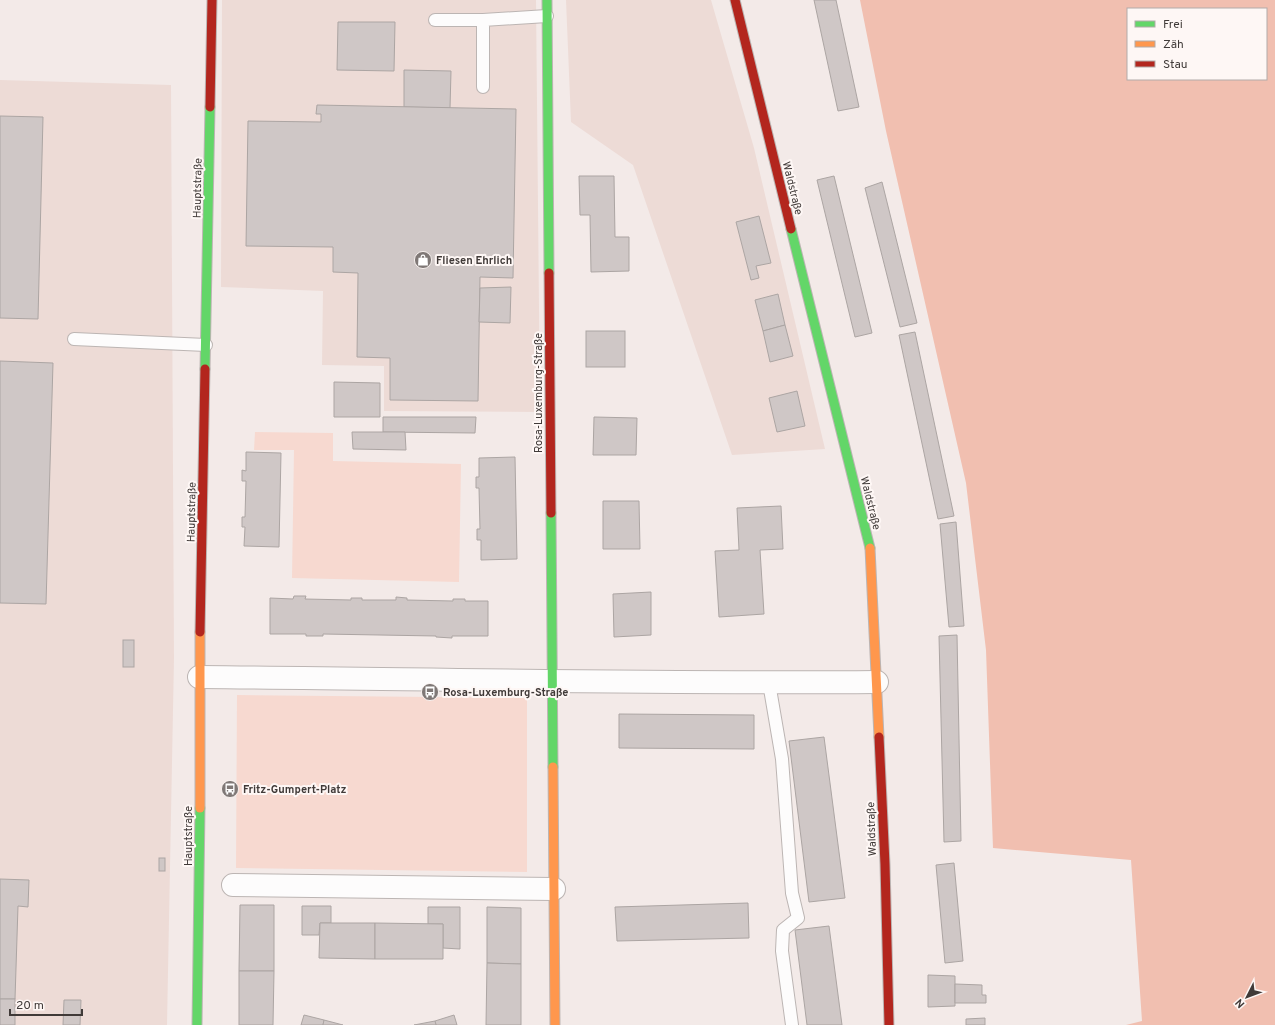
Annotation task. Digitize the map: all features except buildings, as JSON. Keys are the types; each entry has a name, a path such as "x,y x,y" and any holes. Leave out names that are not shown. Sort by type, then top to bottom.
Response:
{"street":[{"name":"Hauptstraße","path":"197,1025 200,843 200,677 212,0"},
{"name":"Rosa-Luxemburg-Straße","path":"547,0 555,1025"},
{"name":"Waldstraße","path":"735,0 769,143 871,550 885,864 888,1025"},
{"path":"200,677 552,682 878,682"},
{"path":"233,885 554,889"}],"lane":[{"path":"435,20 483,20 547,16"},
{"path":"483,20 483,86"},
{"path":"74,339 206,345"},
{"path":"769,683 782,759 792,892 798,918 783,930 782,951 792,1025"}],"shaded area":[{"path":"222,0 536,0 540,412 384,411 384,366 322,365 323,291 221,287"},
{"path":"566,0 711,0 754,148 825,449 732,455 633,165 571,122"},
{"path":"860,0 1275,0 1275,1025 1126,1025 1142,1021 1131,860 993,848 986,650 966,483 886,131"},
{"path":"0,80 171,85 174,658 167,1025 0,1025"},
{"path":"255,432 333,433 333,461 461,464 459,582 292,578 294,450 254,450"},
{"path":"237,695 527,698 527,872 236,868"}],"traffic: fast":[{"path":"547,0 549,273"},
{"path":"205,369 210,107"},
{"path":"791,229 870,548"},
{"path":"551,513 553,767"},
{"path":"197,1025 200,808"}],"traffic: slow":[{"path":"870,548 879,737"},
{"path":"200,632 200,808"},
{"path":"553,767 555,1025"}],"traffic: jam":[{"path":"210,107 212,0"},
{"path":"735,0 791,229"},
{"path":"549,273 551,513"},
{"path":"200,632 205,369"},
{"path":"879,737 885,864 889,1025"}],"place":[{"name":"Fliesen Ehrlich","path":"423,260"},
{"name":"Rosa-Luxemburg-Straße","path":"430,692"},
{"name":"Fritz-Gumpert-Platz","path":"230,789"}]}
